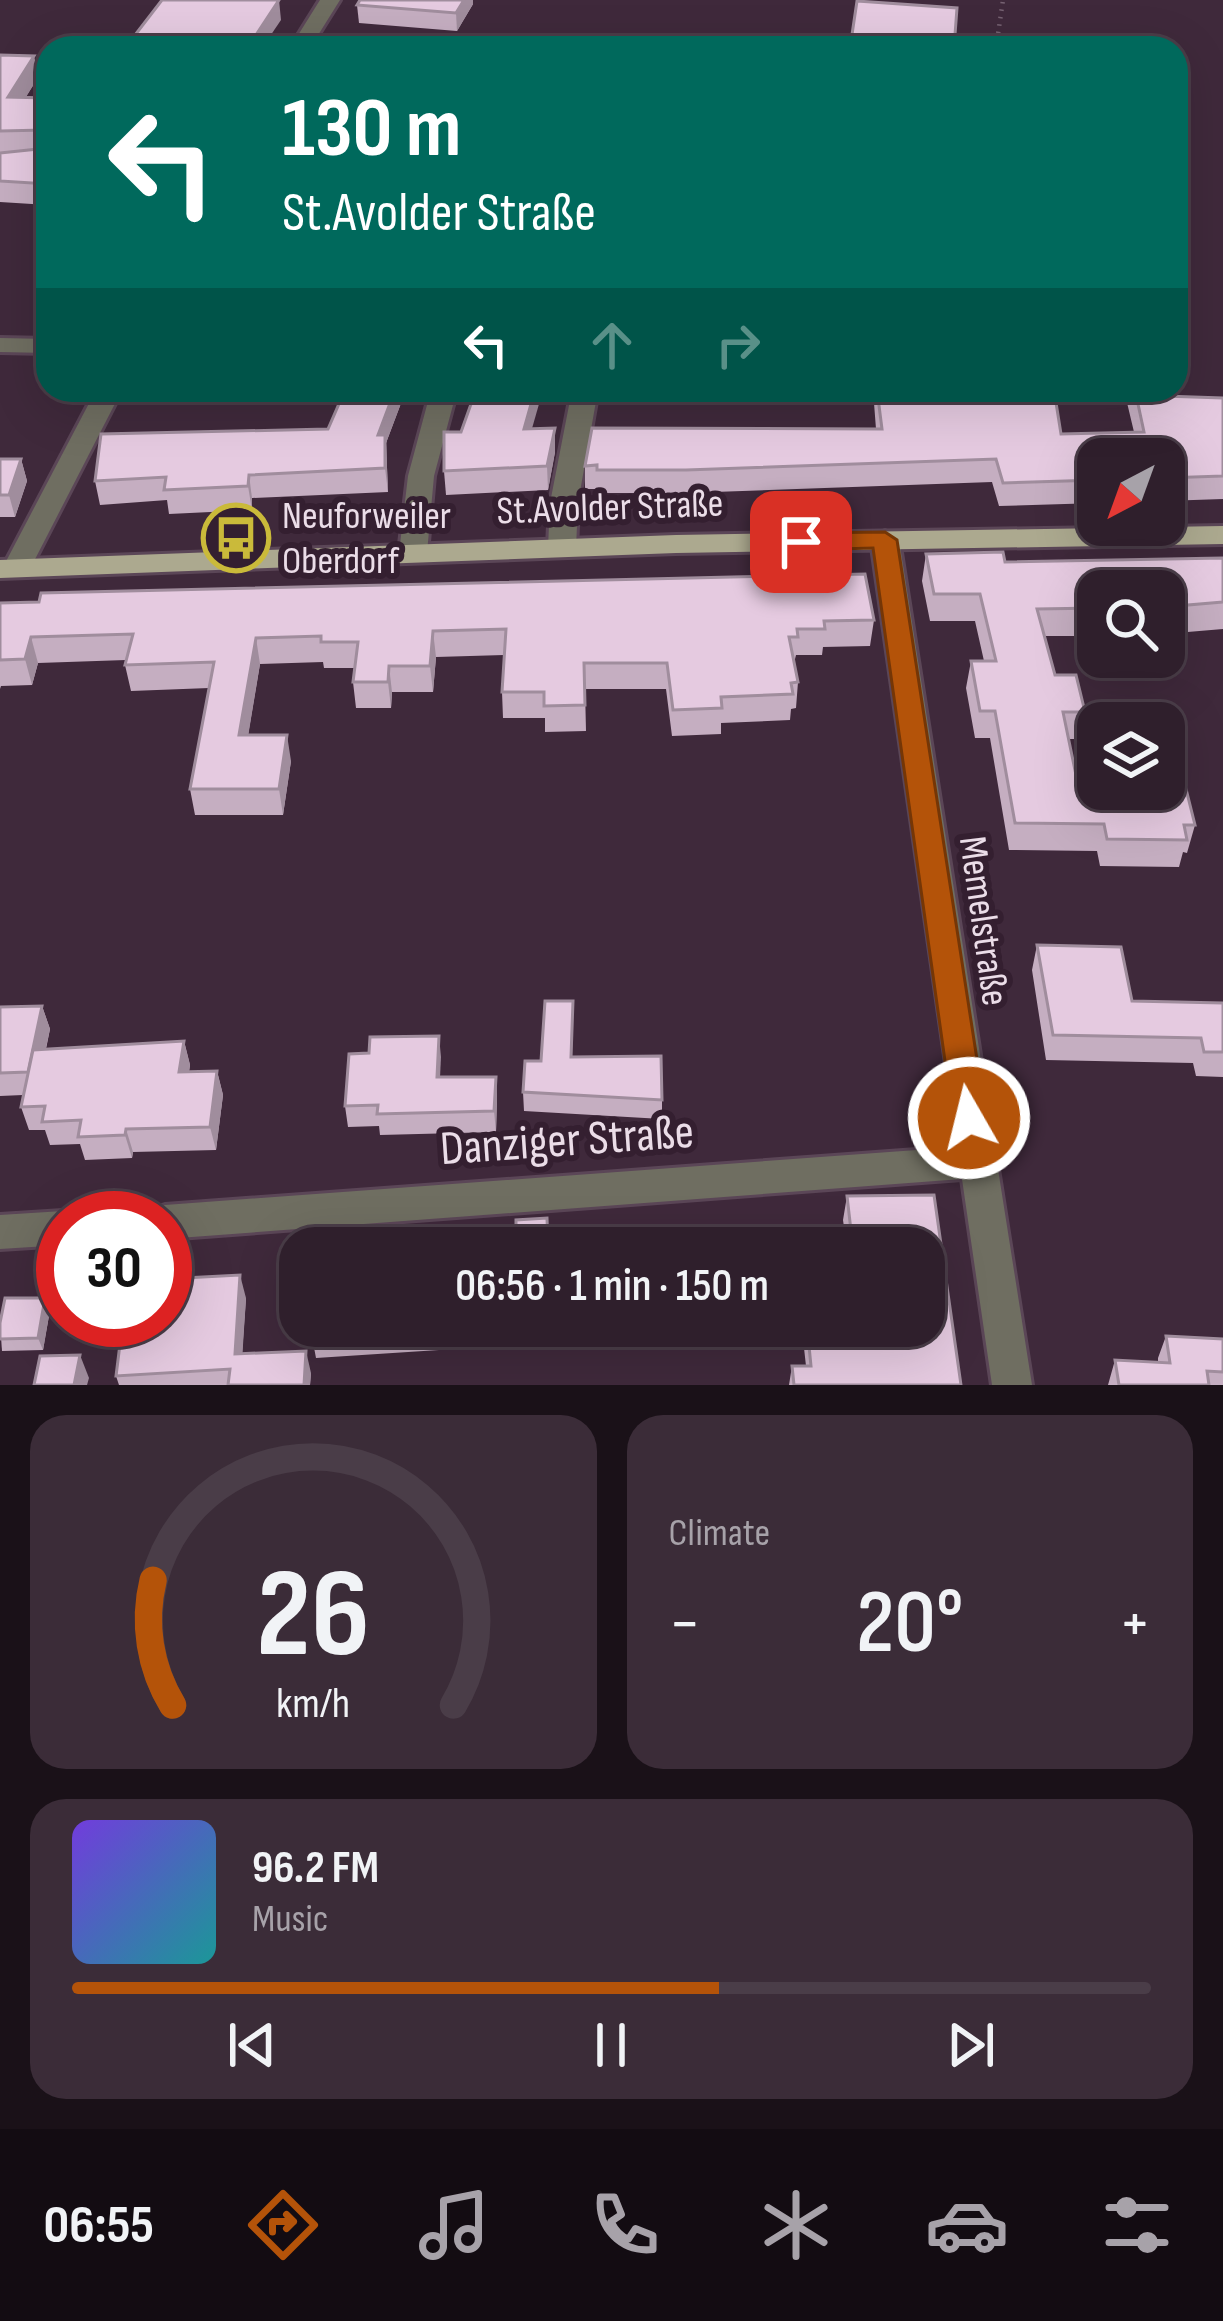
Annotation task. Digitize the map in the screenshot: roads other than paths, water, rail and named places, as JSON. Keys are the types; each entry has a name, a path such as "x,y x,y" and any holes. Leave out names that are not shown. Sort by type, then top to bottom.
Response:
{"main road":[{"name":"St.Avolder Straße","path":"8,569 562,548 1223,535"}],"street":[{"path":"308,36 330,0"},
{"path":"0,345 36,346"},
{"path":"8,569 102,402"},
{"path":"413,553 421,476 441,402"},
{"path":"562,548 564,503 583,402"},
{"name":"Memelstraße","path":"885,540 1012,1385"},
{"name":"Danziger Straße","path":"192,1220 976,1162"},
{"path":"0,1232 36,1230"}],"place":[{"name":"Neuforweiler Oberdorf","path":"236,538"}]}
